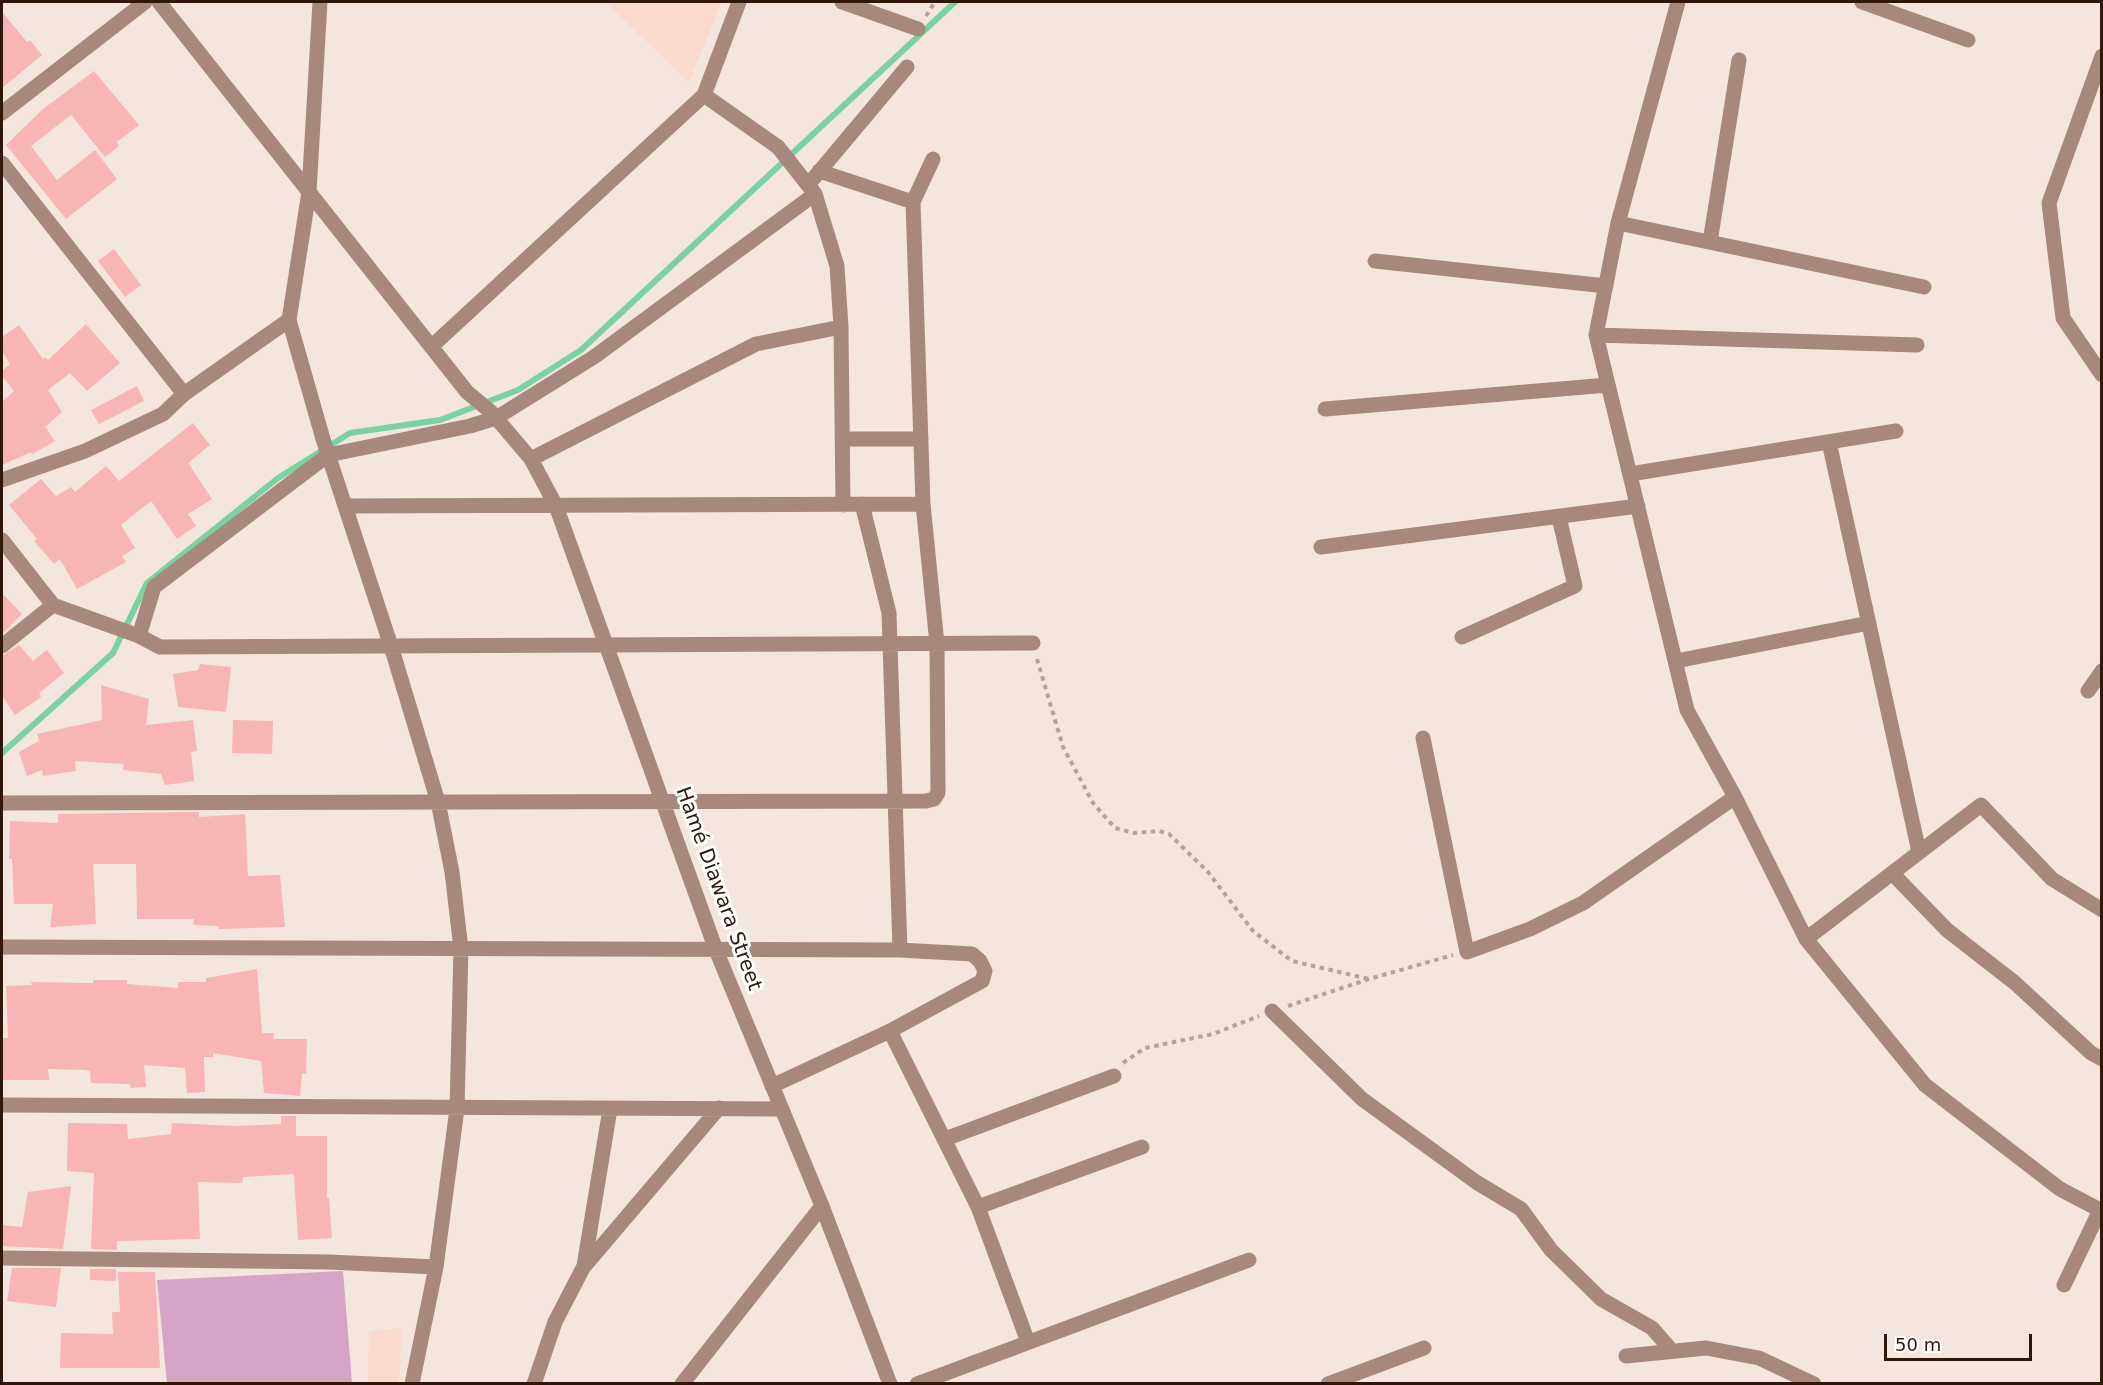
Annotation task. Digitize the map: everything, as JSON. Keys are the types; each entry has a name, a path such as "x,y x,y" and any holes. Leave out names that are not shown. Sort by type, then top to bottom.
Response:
{"street":[{"path":"2,113 145,2"},
{"name":"Hamé Diawara Street","path":"159,2 467,392 494,415 531,459 556,506 716,950 822,1206 891,1383"},
{"path":"320,2 309,192 289,320 323,439 392,646 438,802 452,872 461,949 457,1109 436,1267 412,1383"},
{"path":"431,347 704,95 739,2"},
{"path":"842,2 918,29"},
{"path":"1678,2 1618,223 1596,335 1687,710 1735,797 1806,939 1925,1085 2060,1189 2101,1210 2064,1286"},
{"path":"1862,2 1968,40"},
{"path":"2099,368 2063,318 2049,202 2102,56"},
{"path":"1710,242 1739,60"},
{"path":"136,635 154,587 328,455 470,426 494,415 594,357 812,190 819,171 907,67"},
{"path":"704,95 778,147 812,190 837,266 841,327 843,505"},
{"path":"2,803 926,801 934,799 938,794 937,644 923,504 914,202 933,159"},
{"path":"2,163 184,394"},
{"path":"819,171 914,202"},
{"path":"1618,223 1924,287"},
{"path":"1375,261 1606,286"},
{"path":"2,480 85,451 163,414 184,394 289,320"},
{"path":"531,459 756,344 841,327"},
{"path":"1596,335 1917,345"},
{"path":"1325,409 1608,385"},
{"path":"1630,474 1896,431"},
{"path":"842,439 921,439"},
{"path":"1829,442 1919,852"},
{"path":"862,504 889,613 900,950"},
{"path":"345,506 923,504"},
{"path":"1321,547 1638,506"},
{"path":"1462,637 1575,586 1559,516"},
{"path":"2,540 53,605 136,635 160,647 1033,643"},
{"path":"2,646 53,605"},
{"path":"1676,661 1869,623"},
{"path":"2088,691 2102,671"},
{"path":"1423,738 1467,952 1530,929 1583,903 1735,797"},
{"path":"1806,939 1981,805 2052,879 2102,910"},
{"path":"1892,873 1947,930 2015,982 2091,1053 2102,1059"},
{"path":"2,947 900,950 972,954 980,961 985,971 982,981 890,1031 772,1086"},
{"path":"1272,1011 1362,1099 1476,1182 1521,1209 1551,1250 1601,1299 1652,1328 1672,1351"},
{"path":"890,1031 978,1206 1028,1342"},
{"path":"945,1139 1114,1076"},
{"path":"2,1105 782,1109"},
{"path":"534,1383 555,1322 583,1268 719,1107"},
{"path":"583,1268 610,1109"},
{"path":"978,1206 1142,1147"},
{"path":"682,1383 822,1206"},
{"path":"2,1258 329,1262 436,1267"},
{"path":"917,1383 1249,1260"},
{"path":"1328,1383 1424,1348"},
{"path":"1626,1356 1706,1348 1759,1358 1814,1383"}],"path":[{"path":"1033,643 1063,747 1093,803 1115,828 1134,832 1159,831 1169,834 1208,872 1253,931 1293,961 1369,979"}],"shaded area":[{"path":"605,2 722,2 689,82"},
{"path":"343,1271 352,1383 167,1383 157,1280"},
{"path":"402,1328 399,1383 368,1383 369,1331"}],"building":[{"path":"2,12 27,42 30,40 42,55 2,88"},
{"path":"94,71 139,125 117,142 119,146 105,157 71,115 31,146 57,180 95,150 117,179 66,219 6,145 43,109"},
{"path":"114,249 141,285 125,297 98,261"},
{"path":"86,324 120,363 87,391 70,373 48,390 62,412 45,427 55,441 32,454 31,452 2,465 2,402 14,391 2,376 2,371 10,364 2,351 2,337 19,325 43,359 45,357 48,360"},
{"path":"137,386 144,401 99,424 91,410"},
{"path":"193,423 210,445 188,463 212,499 188,514 196,526 177,539 151,501 121,525 135,548 122,556 126,562 77,589 60,559 54,564 34,541 37,539 9,505 41,479 56,496 71,487 75,492 106,466 119,481"},
{"path":"2,593 22,614 2,634"},
{"path":"19,645 33,661 47,650 64,673 39,693 41,697 15,715 2,696 2,656"},
{"path":"200,664 231,667 226,712 178,707 173,674 198,670"},
{"path":"101,685 149,699 146,725 193,720 197,751 191,752 194,781 165,785 161,774 123,770 124,764 75,761 76,771 43,776 42,770 27,776 19,752 39,741 37,734 102,720"},
{"path":"233,720 273,721 272,754 232,753"},
{"path":"199,812 199,817 245,814 248,876 280,875 285,927 219,929 218,926 193,925 194,919 137,919 136,864 93,864 96,924 50,927 53,904 14,904 12,859 9,859 10,821 58,823 58,814"},
{"path":"257,969 262,1033 274,1033 273,1039 307,1039 306,1074 302,1073 300,1096 264,1093 261,1061 213,1053 213,1057 204,1057 205,1092 187,1093 185,1068 144,1065 146,1087 131,1088 130,1084 91,1083 90,1071 85,1070 48,1069 49,1080 2,1080 2,1038 8,1038 6,986 32,985 31,982 93,983 93,980 127,980 127,984 178,988 178,982 206,982 206,978"},
{"path":"281,1116 296,1116 296,1136 327,1136 327,1198 329,1198 332,1238 298,1240 294,1174 243,1177 242,1183 198,1182 200,1239 117,1241 117,1250 91,1249 94,1173 67,1171 68,1123 127,1124 128,1139 171,1134 172,1123 237,1126 281,1124"},
{"path":"71,1186 63,1249 2,1246 2,1225 22,1227 28,1192"},
{"path":"12,1268 61,1268 56,1307 7,1301"},
{"path":"90,1269 116,1269 116,1281 90,1280"},
{"path":"118,1272 155,1272 160,1368 60,1368 61,1333 113,1334 112,1312 120,1312"}],"waterway":[{"path":"2,753 113,653 147,583 278,478 350,433 440,420 518,390 581,350 955,2"}]}
